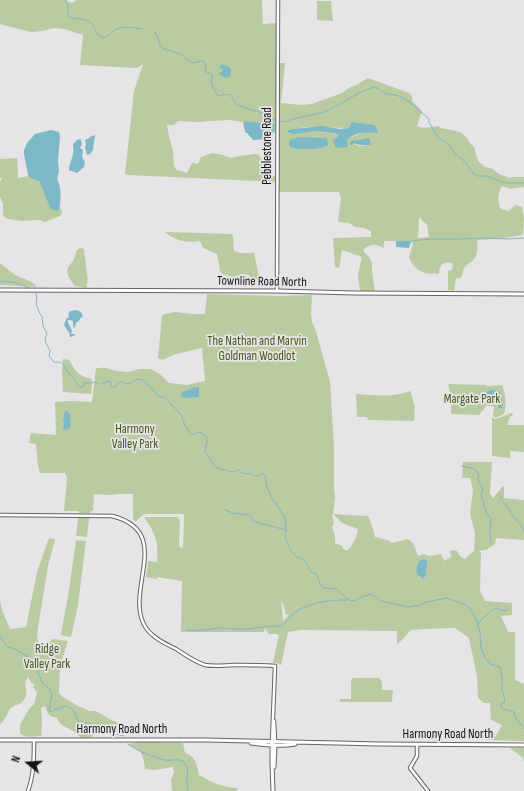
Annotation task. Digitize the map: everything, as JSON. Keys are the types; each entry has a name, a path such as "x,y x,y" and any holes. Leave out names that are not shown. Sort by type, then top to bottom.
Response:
{"main road":[{"name":"Townline Road North","path":"0,290 524,294"},
{"name":"Harmony Road North","path":"0,740 198,740 258,744 524,745"},
{"path":"273,743 273,791"}],"street":[{"name":"Pebblestone Road","path":"277,291 278,0"},
{"path":"0,515 112,516 122,519 133,526 142,539 145,556 139,609 143,623 149,632 158,639 206,665 275,666 275,728 273,743"},
{"path":"28,791 33,767 34,740"},
{"path":"417,745 417,756 410,768 428,791"}],"green space":[{"path":"0,0 67,0 72,3 76,0 262,0 263,24 277,23 277,63 285,63 281,103 301,105 312,104 342,93 368,78 409,93 412,96 412,101 422,111 417,126 424,128 438,126 462,133 474,147 478,161 485,167 493,169 499,174 510,178 524,177 524,187 510,189 502,186 498,197 501,209 509,211 515,205 522,207 524,218 523,235 477,240 478,244 476,255 464,268 461,278 456,278 453,291 448,290 448,271 452,270 453,264 443,264 440,268 439,274 425,273 417,269 410,260 409,257 413,244 411,241 384,241 384,248 372,245 364,249 364,252 370,258 372,264 375,292 360,292 358,274 362,257 342,250 339,268 335,267 333,238 371,237 371,231 364,228 355,227 349,223 338,222 341,198 339,192 279,192 278,182 125,174 134,91 143,64 135,68 80,65 83,35 64,29 54,28 31,32 0,23","holes":["230,120 257,123 267,122 274,130 273,132 277,134 278,175 266,175 263,172 265,166 259,155 255,154 231,158 212,153 201,157 198,164 192,163 187,173 177,170 174,166 173,150 167,125 174,125 178,121 198,122","351,123 378,133 364,132 347,140 338,137 338,134 317,131 293,133 288,130 306,127 348,128","359,139 364,139 370,145 358,146 354,143","419,217 427,225 429,237 418,238"]},
{"path":"317,1 331,1 333,21 317,20"},
{"path":"17,158 18,178 29,176 30,178 39,181 59,210 60,205 62,213 60,216 45,222 39,220 21,221 8,219 3,216 3,204 0,197 0,182 2,178 0,178 0,159"},
{"path":"165,232 232,234 234,251 240,253 254,253 259,276 252,287 249,286 251,279 249,275 244,274 232,277 222,274 220,271 217,254 203,248 200,241 181,241"},
{"path":"81,248 84,249 88,277 86,288 75,286 67,271 77,250"},
{"path":"0,263 15,275 30,281 37,287 0,285"},
{"path":"207,294 281,296 312,295 312,322 316,331 330,382 334,447 335,498 333,514 368,516 375,537 392,543 408,539 413,543 418,556 424,554 431,556 441,554 444,561 451,557 450,551 456,550 461,557 465,559 474,551 475,533 470,514 473,490 470,478 462,478 463,462 493,462 490,494 493,498 503,486 504,498 524,500 524,540 496,538 495,544 486,550 479,551 481,553 480,591 485,601 512,603 512,615 501,616 508,632 515,632 515,680 524,684 524,741 488,740 496,736 502,725 491,720 490,703 484,703 478,698 477,676 469,638 455,628 411,630 398,644 397,631 300,630 288,632 281,665 273,663 279,635 269,634 265,628 264,632 181,632 182,581 157,577 157,579 146,577 148,561 157,562 157,543 151,528 144,517 178,517 180,521 179,547 183,548 184,514 145,514 136,522 133,519 133,494 94,494 93,511 90,513 64,511 67,478 65,473 40,473 36,444 29,443 31,433 56,435 55,402 92,402 96,368 103,367 116,371 129,372 139,369 151,369 160,374 169,383 187,385 205,381 202,348 176,354 162,360 158,358 162,315 175,312 205,314","holes":["333,514 341,522 358,529 355,540 348,550 344,550 342,546 335,543 335,536 332,527 334,523 332,515","420,560 428,560 426,576 423,579 419,578 417,570","281,600 286,614 289,615 283,621"]},
{"path":"63,359 69,360 80,375 92,379 91,394 63,392"},
{"name":"Margate Park","path":"448,384 487,386 502,385 506,399 504,414 494,417 494,407 487,405 479,415 451,414 451,395","holes":["492,390 500,393 502,409 500,409 496,403 485,394"]},
{"path":"410,391 415,406 414,421 368,420 367,417 357,417 356,394 397,395"},
{"path":"512,413 513,415 510,417 507,425 524,425 524,452 510,451 510,458 492,456 492,417 495,419"},
{"path":"78,518 89,518 87,537 76,536"},
{"name":"Ridge Valley Park","path":"49,538 55,539 48,566 37,640 40,644 50,642 52,639 68,641 60,666 59,693 76,705 90,711 96,711 111,720 126,726 129,731 128,734 101,727 94,732 92,737 84,738 61,724 57,718 47,713 45,706 41,708 41,736 27,737 22,735 20,733 20,725 29,709 34,704 37,693 33,687 35,685 28,677 25,682 26,695 23,701 10,709 0,725 0,600 2,610 10,629 26,627 37,572"},
{"path":"76,540 86,541 78,605 71,637 61,635"},
{"path":"353,678 379,678 382,682 382,690 393,690 392,702 340,702 340,699 351,699 351,680"},
{"path":"143,742 183,743 185,753 192,756 195,761 199,775 217,784 238,788 237,791 172,791 171,780 174,772 173,767 155,770 145,769 141,752 128,744"},
{"path":"510,748 524,748 524,762 523,758"}],"water":[{"path":"221,65 226,65 231,70 230,77 225,78 219,74 223,69 219,68"},
{"path":"243,122 274,124 272,136 253,140 245,132"},
{"path":"352,122 374,125 378,133 354,135 347,140 348,147 338,148 335,147 333,140 338,137 338,134 317,131 293,134 288,132 288,130 293,129 322,126 340,129 348,128"},
{"path":"51,130 59,132 60,136 58,161 59,171 57,179 60,186 61,198 58,211 51,209 39,181 30,178 28,175 24,154 27,143 35,134"},
{"path":"95,135 93,150 87,155 85,141 86,139"},
{"path":"299,137 327,138 328,145 321,148 310,149 290,147 290,140"},
{"path":"369,138 371,143 370,145 350,144 351,141"},
{"path":"80,139 82,144 80,148 83,150 82,157 85,162 84,167 77,173 69,170 69,168 73,153 73,144"},
{"path":"396,241 411,241 409,248 396,247"},
{"path":"76,310 81,312 83,317 76,322 77,325 73,324 73,321 68,320 72,331 71,334 75,334 71,337 69,336 70,334 64,325 66,319 69,317 68,314 70,311"},
{"path":"190,387 199,387 199,397 182,397 182,392 192,389"},
{"path":"491,390 500,392 502,401 501,409 496,402 485,394"},
{"path":"65,411 70,414 71,422 69,429 63,430 63,420"},
{"path":"425,559 428,561 426,576 423,579 420,578 417,573 417,567 420,560"}],"waterway":[{"path":"65,0 68,8 68,17 87,20 94,26 97,33 104,38 118,28 128,27 142,29"},
{"path":"154,31 160,46 164,49 181,54 193,63 201,61 206,64 206,72 212,74 213,76 211,83 217,95 229,95 237,105 262,113 269,118 277,120"},
{"path":"279,121 285,122 324,112 361,92 374,87 385,93 399,96 416,107 429,119 429,122 439,139 452,148 454,153 463,160 477,176 486,176 505,183 524,183"},
{"path":"411,241 430,239 524,238"},
{"path":"0,281 8,281 29,288"},
{"path":"36,293 36,304 42,316 43,326 47,335 45,338 50,351 49,356 54,362 60,362 64,365 78,386 82,387 84,386 84,383 97,383"},
{"path":"101,384 108,381 111,382 111,386 114,387 121,382 128,384 136,379 143,380 158,396 164,397 182,416 185,426 191,435 199,432 206,436 207,442 205,452 217,468 232,472 238,470 246,474 251,473 255,476 264,474 267,487 272,498 285,518 286,532"},
{"path":"461,466 472,468 477,471 479,476 478,480 483,490 481,494 486,512 491,519 491,543"},
{"path":"500,496 524,530"},
{"path":"226,510 232,513 250,515"},
{"path":"251,517 252,521 286,530"},
{"path":"285,535 293,553 305,561 310,570 317,574 319,582 324,588 336,589 347,599 352,601 371,594 381,601 408,607 447,598 466,605 476,619 480,632 481,648 486,659 490,664 500,667 502,690 505,699 501,707 514,712 515,717 524,729"},
{"path":"186,630 195,631 223,628 246,629 281,626 294,613 306,606 319,602 348,599"},
{"path":"478,625 493,609 505,611 508,609"},
{"path":"0,637 8,647 17,650 30,658 43,684 48,687 52,694 49,711 51,712 65,706 74,711 77,720 90,723 105,732 124,736"},
{"path":"128,744 157,758 165,760 179,760 183,762 186,766 188,774 188,791"}],"park label":[{"name":"The Nathan and Marvin Goldman Woodlot","path":"257,350"},
{"name":"Harmony Valley Park","path":"135,438"}]}
